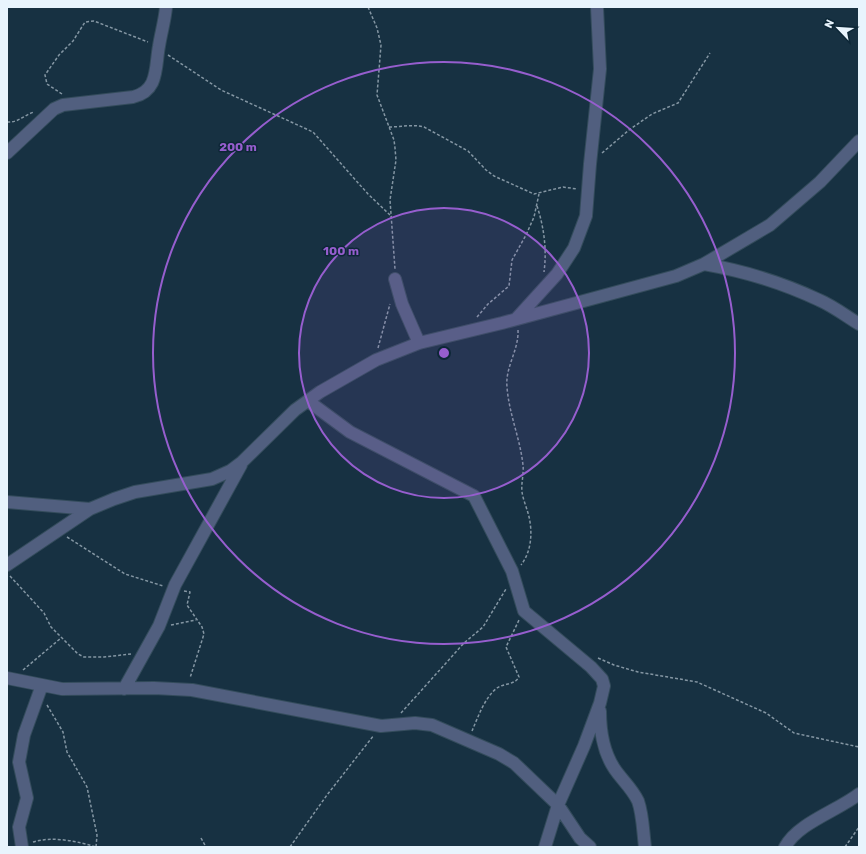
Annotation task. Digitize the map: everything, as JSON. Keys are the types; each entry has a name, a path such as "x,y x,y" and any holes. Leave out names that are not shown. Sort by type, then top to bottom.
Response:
{"street":[{"path":"7,153 49,112 63,105 133,96 144,93 153,81 155,74 166,7"},
{"path":"517,318 557,274 574,248 586,216 600,69 597,7"},
{"path":"7,565 90,510 135,492 212,479 242,462 308,400 376,360 419,343 676,276 704,264 770,225 820,182 859,140"},
{"path":"704,264 751,273 829,305 859,324"},
{"path":"395,280 402,304 419,343"},
{"path":"308,400 350,432 474,496 514,576 524,611 602,679 604,686 600,703 584,746 558,805 545,847"},
{"path":"124,689 159,626 174,588 242,462"},
{"path":"7,502 90,510"},
{"path":"10,679 41,689 185,689 386,726 432,724 499,754 514,763 558,805 580,838 590,847"},
{"path":"22,846 19,835 20,823 27,798 19,762 24,735 41,689"},
{"path":"600,703 600,732 606,752 613,768 637,800 641,816 645,847"},
{"path":"785,847 796,833 844,805 859,794"}],"path":[{"path":"368,7 377,28 380,45 378,95 394,140 396,160 390,200 395,280"},
{"path":"63,105 62,95 47,84 45,75 59,55 73,41 84,22 94,21 159,46 171,57 221,90 313,132 368,194 390,215"},
{"path":"590,164 629,130 652,114 678,103 710,53"},
{"path":"7,122 14,122 27,114 35,112"},
{"path":"389,127 406,127 417,125 424,127 468,151 486,170 494,176 534,194 540,194 563,187 588,192"},
{"path":"464,332 488,304 509,286 512,260 526,236 540,194"},
{"path":"537,204 543,232 545,259 544,273"},
{"path":"376,360 378,344 392,298"},
{"path":"290,847 327,795 386,726 483,627 524,561 531,542 529,515 522,493 524,467 510,411 506,386 508,364 518,333 517,318"},
{"path":"58,531 125,574 151,583 190,592 187,605 198,620 204,634 185,689"},
{"path":"7,573 44,613 51,627 61,638 84,657 144,654"},
{"path":"468,740 480,712 492,693 498,687 515,682 519,677 506,647 524,611"},
{"path":"159,626 198,620"},
{"path":"10,679 61,638"},
{"path":"596,657 614,665 638,672 697,682 766,713 794,733 859,747"},
{"path":"22,846 46,839 70,841 96,847 96,830 87,787 67,752 63,732 41,689"},
{"path":"845,847 859,827"},
{"path":"201,838 206,847"}]}
